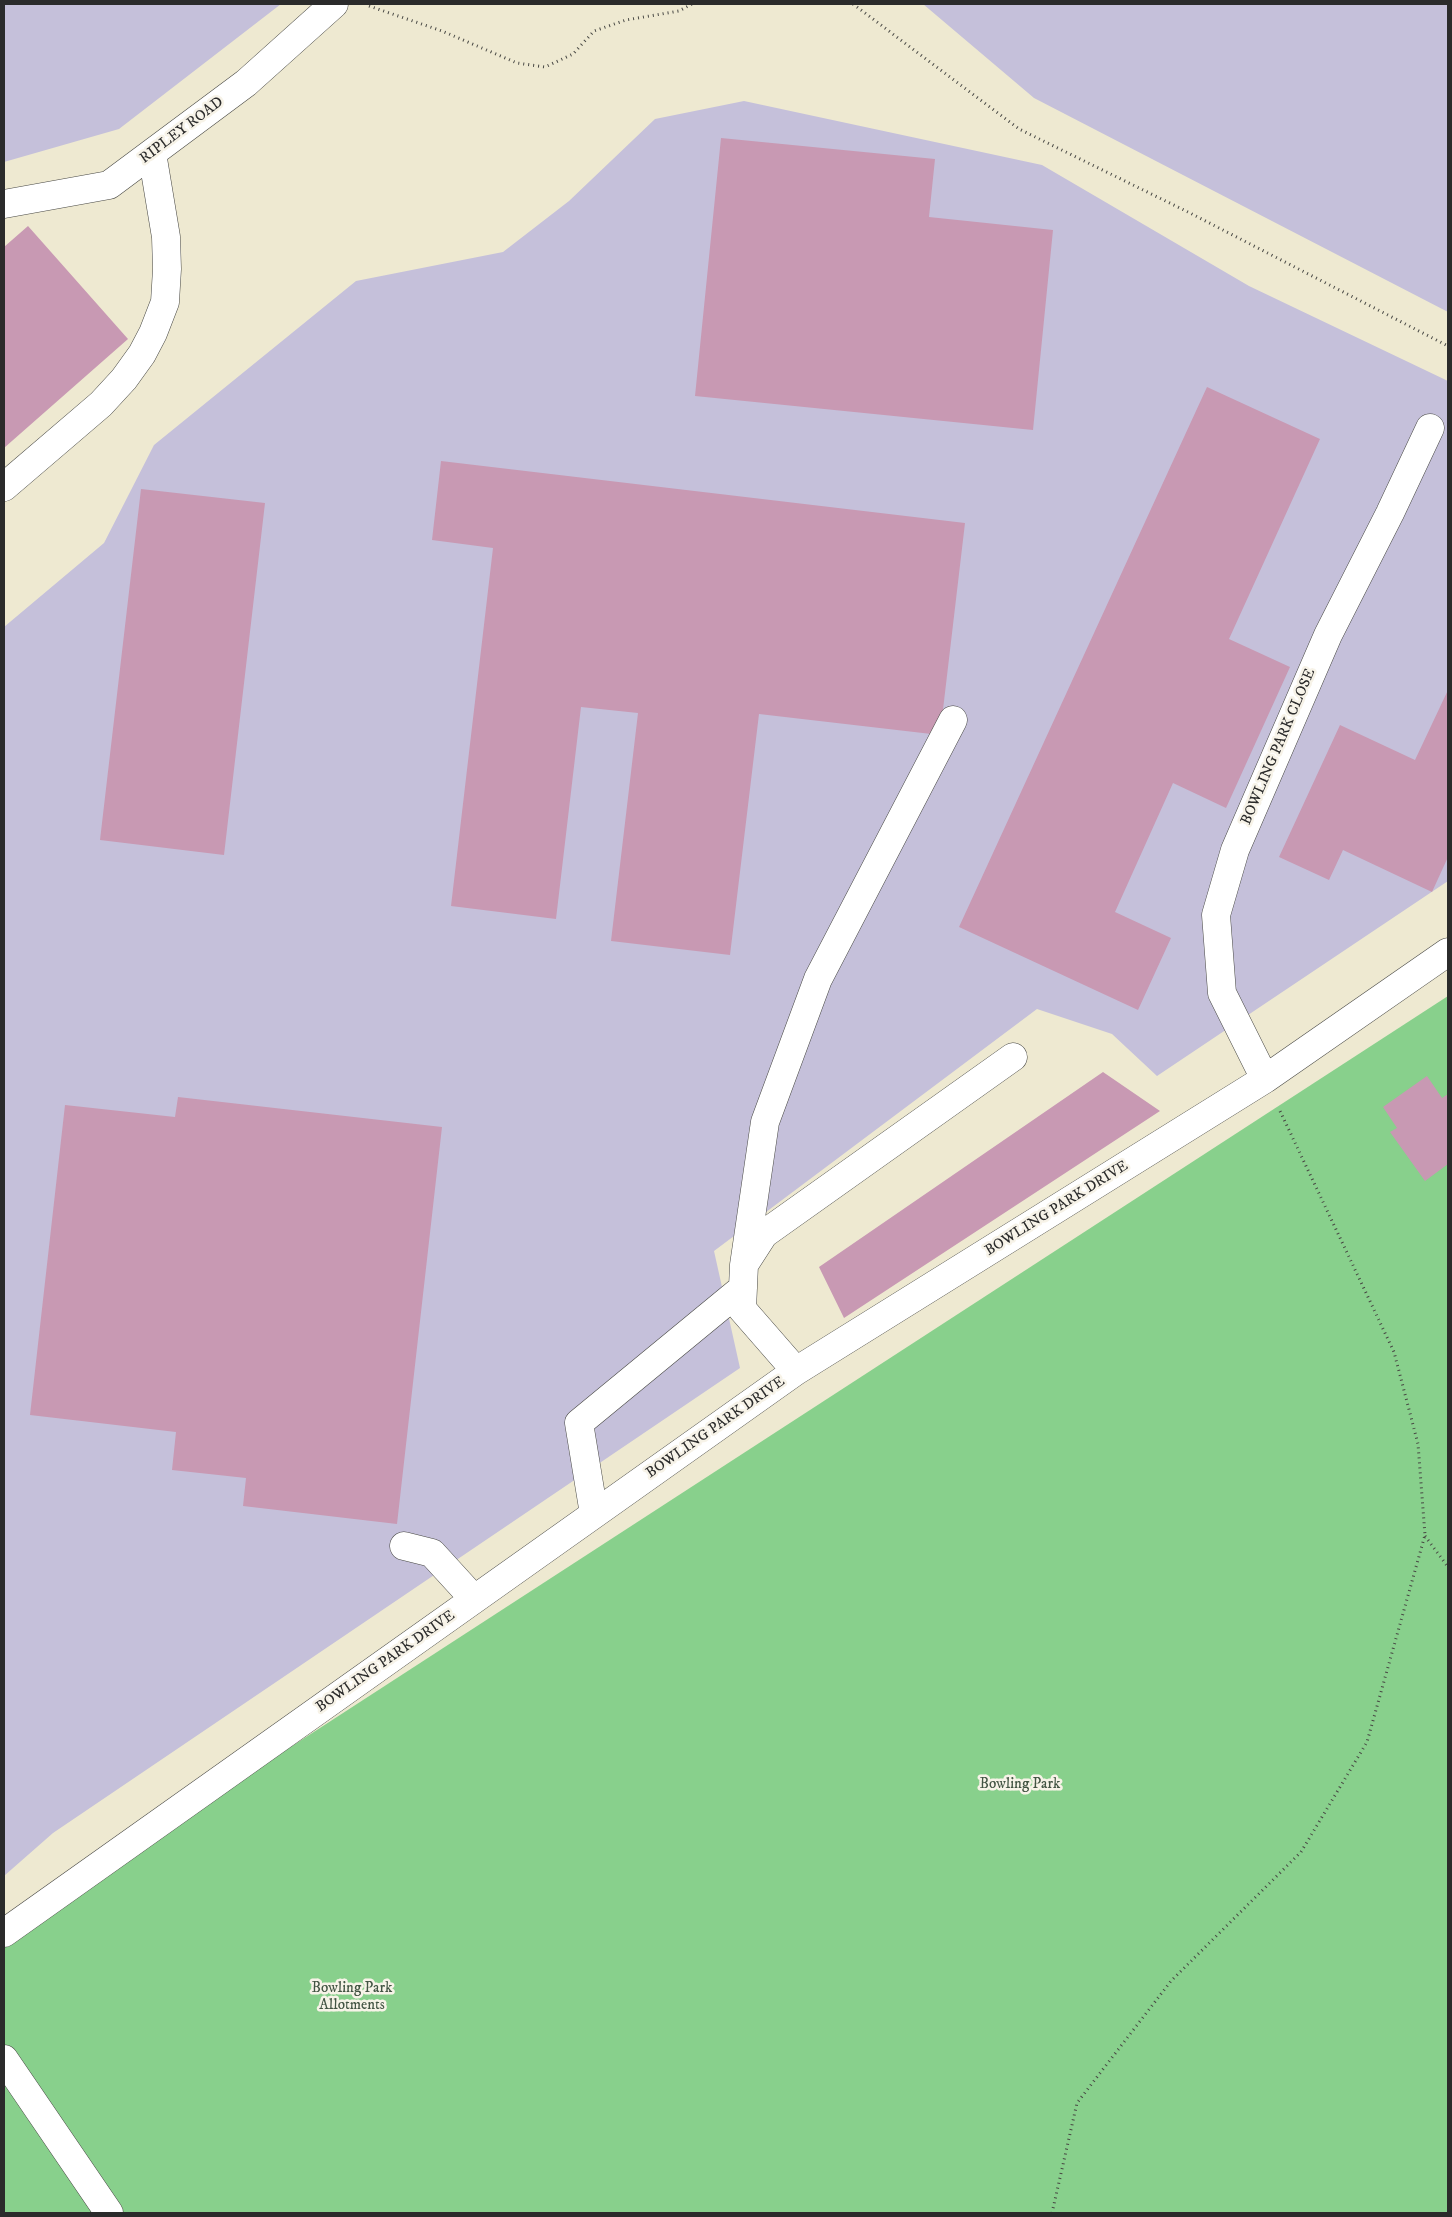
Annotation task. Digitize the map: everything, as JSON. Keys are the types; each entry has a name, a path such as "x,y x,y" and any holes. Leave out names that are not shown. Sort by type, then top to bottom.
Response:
{"street":[{"name":"RIPLEY ROAD","path":"4,204 109,185 246,83 334,4"},
{"path":"4,487 101,404 124,379 142,354 153,333 165,302 167,269 166,237 152,153"},
{"name":"BOWLING PARK CLOSE","path":"1265,1079 1222,993 1216,915 1234,850 1328,635 1390,513 1430,428"},
{"path":"796,1372 742,1310 743,1277 765,1122 818,979 954,720"},
{"name":"BOWLING PARK DRIVE","path":"6,1928 796,1372 1265,1079 1448,952"},
{"path":"594,1514 579,1423 743,1277 764,1234 1013,1057"},
{"path":"404,1546 432,1553 474,1599"},
{"path":"4,2059 110,2213"}],"path":[{"path":"363,4 442,31 517,63 545,67 572,54 594,31 626,20 679,11 692,4"},
{"path":"853,4 1019,129 1190,213 1448,346"},
{"path":"1052,2213 1077,2103 1171,1981 1301,1852 1367,1742 1425,1535 1418,1444 1394,1352 1265,1079"},
{"path":"1425,1535 1448,1567"}],"shaded area":[{"path":"4,4 281,4 119,129 4,162"},
{"path":"923,4 1448,4 1448,312 1034,98"},
{"path":"744,101 1042,165 1249,286 1448,381 1448,881 1157,1076 1112,1034 1037,1009 714,1251 740,1368 53,1833 4,1876 4,627 104,543 154,445 356,281 503,252 569,201 655,119"}],"green space":[{"name":"Bowling Park","path":"1448,996 1448,2213 4,2213 4,1933"}],"building":[{"path":"721,138 935,159 929,217 1053,230 1033,430 695,396"},
{"path":"28,226 128,339 4,448 4,247"},
{"path":"1207,387 1320,439 1229,639 1290,667 1226,808 1173,783 1115,912 1171,938 1138,1010 959,927"},
{"path":"441,461 965,523 940,735 759,714 730,955 611,941 638,713 581,707 556,919 451,906 493,548 432,540"},
{"path":"141,489 265,503 224,855 100,840"},
{"path":"1448,690 1448,857 1432,892 1343,850 1329,880 1279,857 1340,725 1415,760"},
{"path":"1103,1072 1160,1111 844,1318 819,1267"},
{"path":"1427,1076 1442,1098 1448,1094 1448,1164 1425,1181 1390,1132 1397,1128 1383,1107"},
{"path":"178,1097 442,1127 397,1524 243,1506 246,1478 172,1470 176,1432 30,1415 65,1105 175,1117"}],"park label":[{"name":"Bowling Park Allotments","path":"352,1998"}]}
